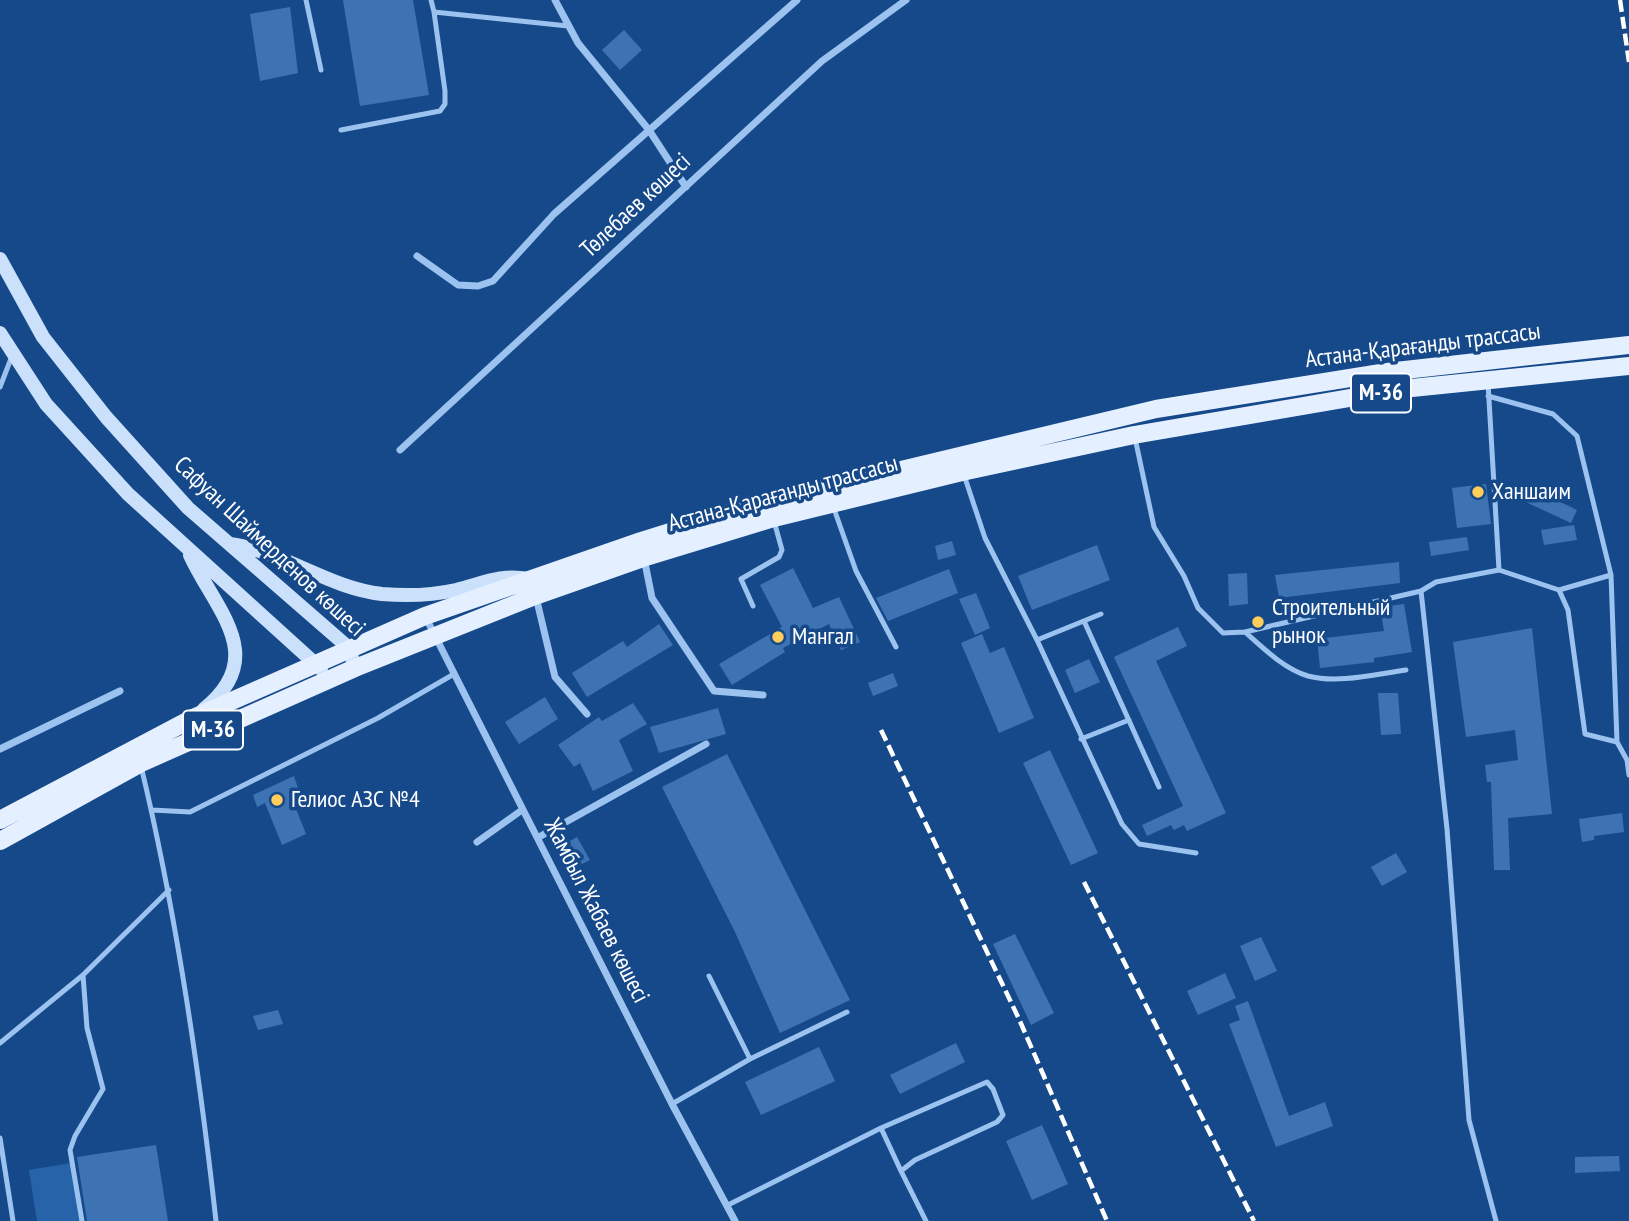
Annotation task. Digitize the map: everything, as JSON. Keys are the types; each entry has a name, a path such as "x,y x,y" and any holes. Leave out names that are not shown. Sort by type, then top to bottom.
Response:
{"main road":[{"name":"Сафуан Шаймерденов көшесі","path":"0,259 43,337 99,407 188,508 349,648 355,668"},
{"path":"0,333 46,404 128,494 330,679"},
{"name":"Астана-Қарағанды трассасы","path":"0,841 141,763 330,679 433,636 535,588 759,504 1156,409 1387,372 1629,345"},
{"name":"Астана-Қарағанды трассасы","path":"0,820 193,718 425,616 643,558 774,518 962,472 1134,435 1402,389 1488,388 1629,366"},
{"path":"230,544 252,547 354,587 381,594 454,590 507,575 535,588"},
{"path":"188,551 200,576 227,617 236,655 231,677 225,688 193,718"}],"street":[{"path":"555,0 578,43 649,130 686,187"},
{"path":"417,257 458,285 478,286 493,281 554,214 797,0"},
{"name":"Төлебаев көшесі","path":"400,450 822,61 906,0"},
{"path":"643,558 652,598 714,691 763,695"},
{"path":"535,588 555,677 587,714"},
{"name":"Жамбыл Жабаев көшесі","path":"425,616 672,1104 735,1221"},
{"path":"0,749 120,691"},
{"path":"538,837 706,744"},
{"path":"477,842 522,810"}],"lane":[{"path":"306,0 321,70"},
{"path":"341,130 440,111 445,104 431,0"},
{"path":"434,12 568,26"},
{"path":"0,387 13,353"},
{"path":"1499,570 1488,388 1553,414 1577,436 1611,575 1617,742 1627,760 1629,775"},
{"path":"1134,435 1154,527 1184,576 1198,608 1223,633 1245,632 1421,591 1436,582 1499,570 1559,590 1611,575"},
{"path":"962,472 985,538 1037,640 1129,836 1139,844 1196,853"},
{"path":"832,503 856,571 896,647"},
{"path":"753,606 741,579 779,557 782,550 774,518"},
{"path":"1559,590 1568,610 1585,734 1617,742"},
{"path":"1421,591 1447,829 1469,1120 1496,1221"},
{"path":"1037,640 1101,614"},
{"path":"1084,621 1159,787"},
{"path":"1245,632 1277,660 1308,676 1345,677 1406,670"},
{"path":"152,810 190,811 378,718 454,674"},
{"path":"1081,738 1129,719"},
{"path":"141,763 169,890 203,1107 216,1221"},
{"path":"0,1043 83,975 169,890"},
{"path":"82,1221 70,1150 75,1136 103,1089 87,1028 83,975"},
{"path":"709,976 750,1059"},
{"path":"672,1104 750,1059 847,1012"},
{"path":"728,1205 881,1128 987,1082 993,1089 1003,1115 997,1122 915,1160 901,1171"},
{"path":"881,1128 926,1221"},
{"path":"0,1138 13,1221"}],"shaded area":[{"path":"71,1163 81,1221 37,1221 29,1170"}],"building":[{"path":"343,0 413,0 429,95 360,106"},
{"path":"290,7 298,73 260,81 250,14"},
{"path":"624,30 642,50 620,70 602,50"},
{"path":"1486,484 1491,524 1457,528 1452,488"},
{"path":"1523,484 1577,510 1571,523 1517,498"},
{"path":"1574,525 1577,540 1544,545 1541,530"},
{"path":"1467,537 1469,550 1431,556 1429,542"},
{"path":"952,541 956,555 938,560 935,546"},
{"path":"1097,545 1110,580 1032,610 1018,576"},
{"path":"1399,562 1400,583 1279,598 1275,575"},
{"path":"793,568 813,608 839,597 860,642 841,650 829,624 783,648 785,652 732,685 719,664 782,627 760,585"},
{"path":"949,569 958,593 888,621 876,598"},
{"path":"1247,573 1248,604 1229,606 1228,574"},
{"path":"976,593 990,628 975,635 959,599"},
{"path":"1404,604 1412,652 1374,658 1374,662 1320,668 1317,639 1384,631 1380,607"},
{"path":"659,624 673,645 587,697 572,673 623,641 627,647"},
{"path":"1178,627 1187,646 1156,661 1226,813 1187,831 1184,825 1174,830 1171,825 1147,836 1142,825 1183,806 1114,657"},
{"path":"1532,628 1552,814 1508,818 1510,870 1494,870 1491,782 1487,782 1485,765 1518,760 1515,730 1466,737 1453,642"},
{"path":"982,634 990,653 1004,647 1034,718 999,733 961,643"},
{"path":"1089,659 1100,682 1075,693 1065,670"},
{"path":"893,673 898,686 873,696 868,683"},
{"path":"1378,693 1398,693 1401,734 1381,735"},
{"path":"545,697 558,719 519,744 505,722"},
{"path":"633,703 647,724 619,740 633,771 593,791 580,763 574,767 558,745 599,717 602,721"},
{"path":"718,708 726,734 659,753 650,727"},
{"path":"1050,750 1098,853 1071,865 1023,763"},
{"path":"727,754 850,1000 780,1033 735,932 662,787"},
{"path":"294,776 299,791 290,794 306,834 282,845 265,803 257,807 253,795"},
{"path":"1622,813 1624,832 1594,836 1594,840 1582,842 1579,819"},
{"path":"577,837 590,860 578,866 565,844"},
{"path":"1396,853 1407,872 1382,886 1371,867"},
{"path":"1015,934 1054,1013 1031,1025 993,944"},
{"path":"1261,937 1277,971 1255,981 1240,946"},
{"path":"1225,973 1236,998 1198,1015 1187,991"},
{"path":"1248,1001 1289,1116 1325,1102 1333,1126 1276,1147 1229,1024 1240,1020 1235,1006"},
{"path":"278,1010 283,1024 258,1030 253,1016"},
{"path":"956,1043 965,1062 900,1094 890,1075"},
{"path":"819,1047 835,1081 761,1115 745,1082"},
{"path":"1042,1125 1068,1184 1032,1200 1006,1141"},
{"path":"156,1145 168,1221 87,1221 77,1157"},
{"path":"1619,1156 1620,1171 1575,1173 1575,1157"}],"railway":[{"path":"1620,0 1629,62"},
{"path":"881,730 1019,1019 1107,1221"},
{"path":"1084,882 1254,1221"}],"place":[{"name":"Ханшаим","path":"1478,492"},
{"name":"Строительный рынок","path":"1258,622"},
{"name":"Мангал","path":"778,637"},
{"name":"Гелиос АЗС №4","path":"277,800"}]}
